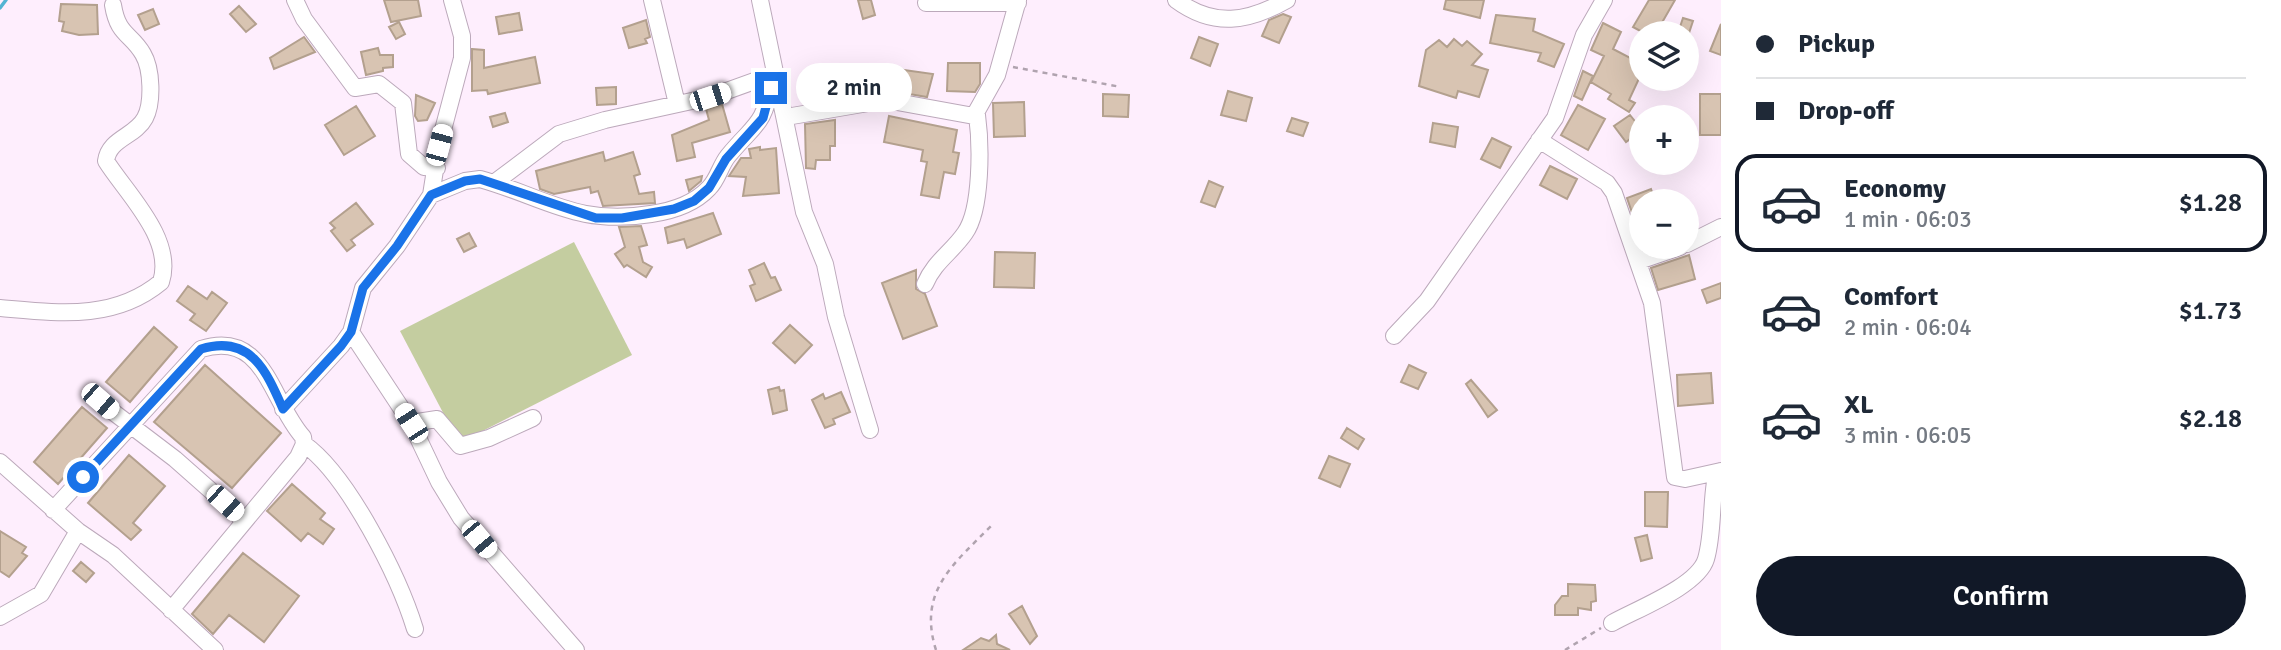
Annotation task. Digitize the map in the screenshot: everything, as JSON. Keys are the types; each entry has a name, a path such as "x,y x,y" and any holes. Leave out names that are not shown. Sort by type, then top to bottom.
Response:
{"street":[{"path":"295,0 304,19 355,89 379,84 398,98 405,109 404,133 409,154 424,167 437,167"},
{"path":"283,409 351,332 363,288 397,246 431,195 439,145 462,58 462,36 452,0"},
{"path":"652,0 677,104"},
{"path":"760,0 804,212 825,264 836,317 870,430"},
{"path":"1176,0 1195,13 1240,19 1258,16 1287,0"},
{"path":"1394,336 1427,301 1555,118 1584,35 1604,0"},
{"path":"925,284 936,263 971,223 979,147 977,115 1000,64 1018,2 926,2"},
{"path":"0,308 56,313 98,311 134,301 161,282 164,265 148,219 106,161 111,147 143,122 147,114 149,94 147,64 143,53 121,29 113,5"},
{"path":"431,195 469,179 494,183 596,218 622,218 674,209 694,201 709,188 726,159 755,130 767,107 774,74"},
{"path":"494,183 559,134 605,120 710,97 774,74"},
{"path":"786,117 886,100 970,117 977,115"},
{"path":"1539,139 1611,188 1652,303 1674,474 1677,478 1685,479 1721,471"},
{"path":"1699,238 1721,227"},
{"path":"1639,261 1645,259"},
{"path":"351,332 411,423 439,482 461,518 576,650"},
{"path":"53,510 201,349 221,343 251,354 303,437 304,444 298,457 171,610"},
{"path":"100,401 129,427 175,459 244,520"},
{"path":"411,423 437,419 460,446 489,439 533,418"},
{"path":"304,444 331,470 366,523 401,592 415,629"},
{"path":"0,462 78,531 113,555 215,650"},
{"path":"1612,623 1682,586 1701,571 1707,557 1714,482 1721,471"},
{"path":"0,617 41,594 78,531"}],"path":[{"path":"1000,64 1121,87"},
{"path":"936,650 931,614 934,593 943,576 993,524"},
{"path":"1565,650 1612,623"}],"green space":[{"path":"574,242 632,355 459,443 400,331"}],"building":[{"path":"384,0 418,0 421,16 391,22"},
{"path":"858,0 871,0 875,15 863,19"},
{"path":"1446,0 1484,0 1480,18 1444,9"},
{"path":"1649,0 1675,0 1663,21 1637,21"},
{"path":"61,4 97,5 98,34 79,35 62,31 64,22 59,21"},
{"path":"239,6 256,24 246,32 230,14"},
{"path":"153,9 159,24 145,30 138,15"},
{"path":"519,13 522,30 499,34 496,17"},
{"path":"1283,14 1291,17 1279,43 1262,36 1269,20"},
{"path":"1496,15 1535,19 1533,31 1564,44 1554,67 1538,61 1541,53 1490,43"},
{"path":"646,20 650,37 645,39 647,43 629,48 623,28"},
{"path":"399,22 405,34 396,39 389,27"},
{"path":"1603,23 1621,32 1613,49 1629,57 1629,91 1633,91 1629,100 1635,103 1629,105 1629,112 1608,99 1611,94 1591,82 1604,56 1591,50"},
{"path":"1721,24 1721,55 1710,51"},
{"path":"304,37 315,52 274,69 270,58"},
{"path":"1199,37 1218,44 1210,66 1191,58"},
{"path":"1454,39 1462,46 1467,41 1482,54 1472,65 1488,70 1479,97 1458,91 1456,98 1419,86 1426,50 1439,40 1447,47"},
{"path":"378,48 380,55 393,55 393,67 366,75 361,52"},
{"path":"472,49 484,50 484,68 535,57 540,83 488,94 487,90 472,91"},
{"path":"948,63 980,63 980,84 975,92 947,91"},
{"path":"904,70 933,74 927,97 909,94"},
{"path":"1583,71 1593,76 1582,100 1574,96"},
{"path":"616,87 616,104 597,105 596,88"},
{"path":"1228,91 1252,98 1246,121 1221,115"},
{"path":"1103,94 1129,95 1128,117 1103,116"},
{"path":"1700,94 1721,94 1721,135 1700,135"},
{"path":"416,95 435,103 427,120 418,121 415,116"},
{"path":"1024,102 1025,136 994,137 993,103"},
{"path":"722,104 730,132 692,143 695,157 677,161 672,135 709,120 706,109"},
{"path":"1578,105 1605,119 1588,150 1561,135"},
{"path":"356,106 375,136 344,155 325,125"},
{"path":"505,113 508,122 493,127 490,117"},
{"path":"889,116 957,130 953,152 959,153 955,174 944,172 939,198 921,195 927,162 921,161 923,150 884,142"},
{"path":"1629,116 1629,140 1626,142 1614,126"},
{"path":"1292,118 1308,123 1303,136 1287,131"},
{"path":"835,120 835,146 830,146 830,160 816,160 815,169 806,168 805,124"},
{"path":"1433,123 1458,127 1455,147 1430,142"},
{"path":"1492,138 1511,147 1500,168 1481,159"},
{"path":"760,147 760,150 776,148 779,193 743,196 746,177 729,176 741,158 751,158 749,149"},
{"path":"603,152 605,161 633,152 640,174 634,176 639,194 654,192 655,203 603,206 598,191 591,193 590,187 554,194 540,189 536,171"},
{"path":"1550,166 1577,179 1567,199 1540,185"},
{"path":"702,176 701,181 689,191 686,180"},
{"path":"1209,181 1223,187 1215,207 1201,202"},
{"path":"356,203 373,224 351,240 355,245 347,251 331,231 335,228 330,223"},
{"path":"713,213 721,234 687,248 684,239 668,243 665,228"},
{"path":"641,226 647,245 639,247 643,262 652,267 646,277 627,265 624,267 615,254 625,247 619,227"},
{"path":"469,233 476,246 464,252 457,239"},
{"path":"995,252 1035,253 1034,288 994,287"},
{"path":"1677,259 1690,259 1695,279 1658,290 1651,268"},
{"path":"764,263 781,290 756,301 750,286 755,284 749,270"},
{"path":"916,270 916,289 925,294 937,326 903,339 882,283"},
{"path":"1721,283 1721,298 1707,303 1702,290"},
{"path":"188,286 207,299 212,292 227,303 206,331 190,320 195,314 177,301"},
{"path":"790,325 812,345 795,363 773,343"},
{"path":"154,327 177,347 130,402 106,382"},
{"path":"205,365 281,433 232,488 154,422"},
{"path":"1409,365 1426,373 1418,389 1401,382"},
{"path":"1711,373 1713,403 1678,406 1677,375"},
{"path":"1471,380 1497,410 1488,417 1466,384"},
{"path":"779,387 780,391 784,390 787,410 773,414 768,390"},
{"path":"841,392 850,412 833,419 835,424 825,428 812,400 823,394 825,399"},
{"path":"82,407 107,428 58,484 34,462"},
{"path":"1347,428 1364,439 1358,449 1341,438"},
{"path":"129,455 165,486 133,523 141,530 131,540 88,503"},
{"path":"1329,456 1350,464 1340,487 1319,478"},
{"path":"292,484 325,513 320,519 334,529 323,544 308,533 301,541 267,511"},
{"path":"1645,492 1668,492 1667,527 1645,526"},
{"path":"0,531 26,547 22,553 27,556 9,577 0,571"},
{"path":"1647,535 1652,558 1641,561 1635,538"},
{"path":"243,553 299,596 264,642 229,615 213,634 192,614"},
{"path":"81,562 94,573 86,582 73,571"},
{"path":"1568,584 1595,585 1596,601 1591,602 1591,610 1578,608 1578,615 1555,615 1555,605 1562,596 1568,596"},
{"path":"1022,606 1037,636 1030,644 1009,614"},
{"path":"996,635 997,644 1010,650 963,650 981,638 989,641"}],"waterway":[{"path":"0,8 6,0"}],"route":[{"path":"83,477 201,349 221,343 239,347 251,354 277,394 283,409 351,332 363,288 397,246 431,195 465,181 480,179 596,218 622,218 674,209 694,201 718,177 726,159 755,130 763,118 771,88"}]}
